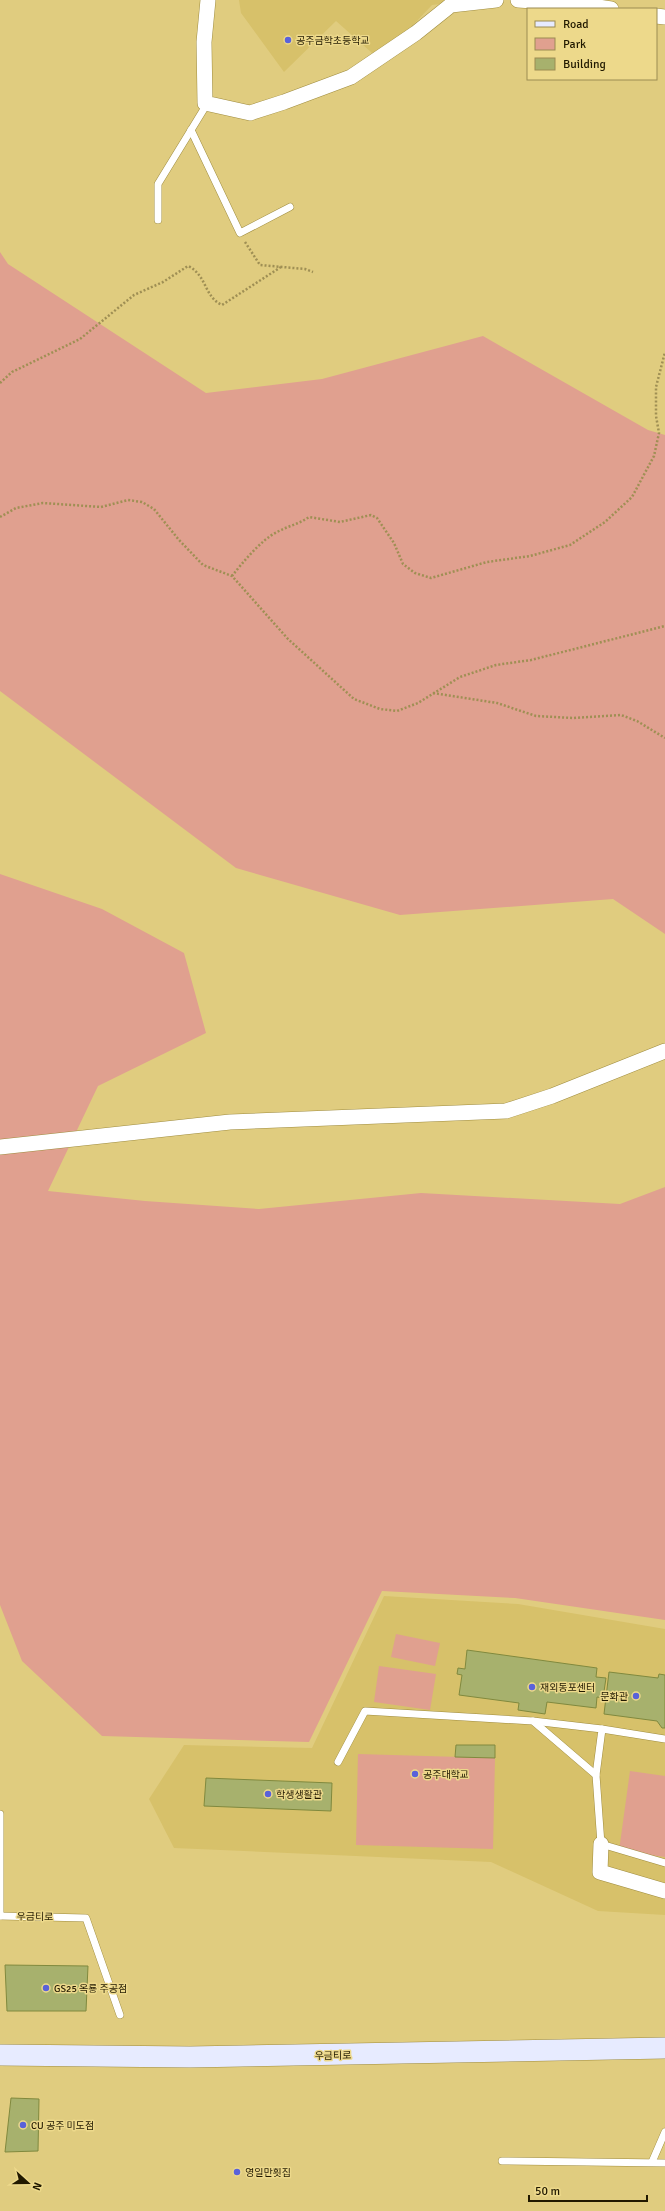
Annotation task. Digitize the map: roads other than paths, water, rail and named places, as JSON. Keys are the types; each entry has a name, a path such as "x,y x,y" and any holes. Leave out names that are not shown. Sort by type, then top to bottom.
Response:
{"main road":[{"name":"우금티로","path":"0,2055 190,2058 665,2048"}],"street":[{"path":"208,0 204,42 205,103 250,113 351,77 416,33 451,5 496,0"},
{"path":"518,0 580,4 605,8"},
{"path":"0,1147 230,1122 506,1111 552,1096 665,1052"},
{"path":"601,1844 600,1872 665,1891"}],"lane":[{"path":"158,220 158,184 207,104"},
{"path":"191,130 240,233 290,207"},
{"path":"338,1762 365,1711 533,1721 602,1729 665,1739"},
{"path":"533,1721 596,1775"},
{"path":"602,1729 596,1775 601,1844 665,1863"},
{"name":"우금티로","path":"0,1814 0,1916 86,1918 120,2015"},
{"path":"652,2162 665,2132"},
{"path":"502,2161 665,2162"}],"place":[{"name":"공주금학초등학교","path":"288,40"},
{"name":"재외동포센터","path":"532,1687"},
{"name":"문화관","path":"636,1696"},
{"name":"공주대학교","path":"415,1774"},
{"name":"학생생활관","path":"268,1794"},
{"name":"GS25 옥룡 주공점","path":"46,1988"},
{"name":"CU 공주 미도점","path":"23,2125"},
{"name":"영일만횟집","path":"237,2172"}]}
